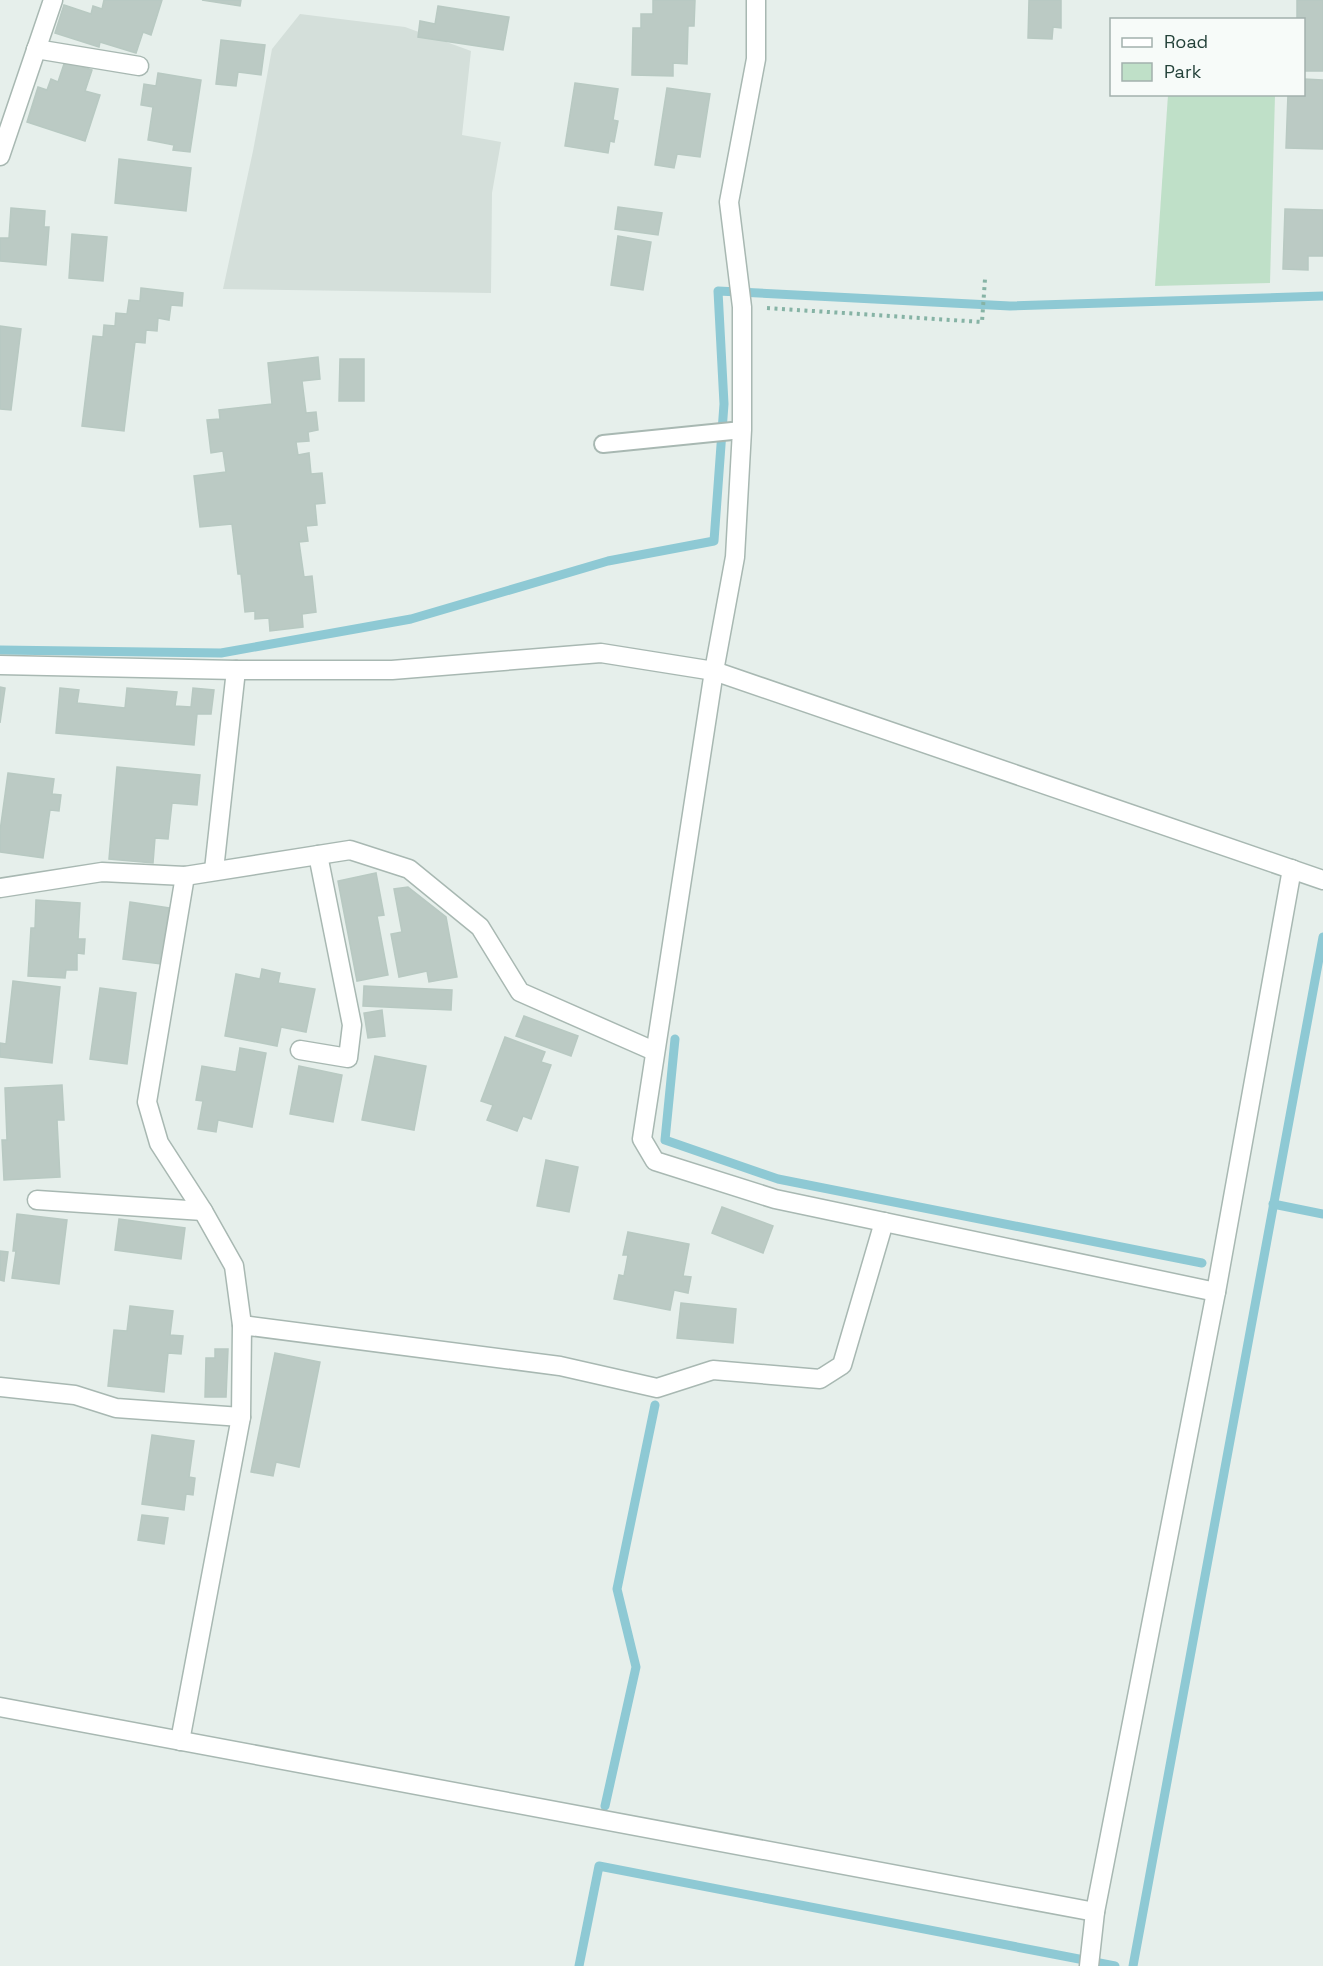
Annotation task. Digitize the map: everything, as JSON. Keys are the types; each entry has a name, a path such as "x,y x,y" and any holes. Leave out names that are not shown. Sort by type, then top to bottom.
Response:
{"street":[{"path":"0,156 5,128 53,0"},
{"path":"756,0 756,59 729,202 742,307 742,430 735,557 714,671 642,1139 655,1161 775,1199 1216,1293"},
{"path":"36,49 139,66"},
{"path":"0,665 236,670 392,670 601,653 714,671 1321,879"},
{"path":"214,870 236,670"},
{"path":"0,888 102,872 185,876 350,850 409,870 480,927 520,992 654,1051"},
{"path":"300,1050 348,1058 352,1025 318,855"},
{"path":"1090,1959 1095,1912 1216,1293 1292,869"},
{"path":"180,1741 241,1417 242,1325 234,1266 159,1143 147,1102 185,876"},
{"path":"38,1200 202,1211"},
{"path":"242,1325 560,1366 657,1388 713,1370 820,1379 842,1365 884,1222"},
{"path":"0,1387 75,1395 116,1408 241,1417"},
{"path":"0,1707 1095,1912"}],"lane":[{"path":"603,444 742,430"}],"path":[{"path":"742,307 982,322 985,279"}],"shaded area":[{"path":"300,14 405,27 471,51 462,135 501,142 492,193 491,293 223,289 272,49"}],"green space":[{"path":"1168,96 1275,96 1270,283 1155,286"}],"building":[{"path":"104,0 162,0 151,35 143,32 136,53 100,42 99,47 55,33 64,5 91,14 93,6 102,9"},
{"path":"202,0 241,0 240,6"},
{"path":"653,0 695,0 694,26 688,26 687,64 673,63 673,76 632,75 633,28 641,28 641,14 653,14"},
{"path":"1029,0 1061,0 1061,28 1053,27 1052,39 1028,38"},
{"path":"1297,0 1323,0 1323,71 1305,71 1305,18 1297,18"},
{"path":"438,6 509,17 503,50 418,37 420,21 435,24"},
{"path":"221,40 265,45 261,75 238,72 236,86 216,84"},
{"path":"65,61 92,70 85,91 100,95 85,141 27,122 38,87 47,90 51,79 58,82"},
{"path":"158,73 201,80 190,152 173,150 174,145 148,140 153,107 141,105 144,84 156,86"},
{"path":"1305,79 1323,80 1323,149 1286,148 1288,96 1305,96"},
{"path":"575,83 618,89 613,120 618,121 614,142 610,141 608,153 565,146"},
{"path":"667,88 710,94 700,157 677,154 674,168 655,165"},
{"path":"119,159 191,168 186,211 115,203"},
{"path":"618,207 662,213 658,235 615,229"},
{"path":"11,208 45,211 44,227 49,227 46,265 0,261 0,238 9,238"},
{"path":"1285,209 1323,210 1323,256 1308,256 1308,270 1283,269"},
{"path":"72,234 107,237 103,281 69,278"},
{"path":"618,236 651,242 643,290 611,285"},
{"path":"141,288 183,293 182,306 171,305 169,320 158,318 157,331 146,330 145,343 135,342 124,431 82,426 93,336 103,337 104,325 115,326 116,313 127,314 129,300 140,301"},
{"path":"0,326 21,329 11,410 0,409"},
{"path":"318,357 320,379 302,381 306,413 316,412 318,430 308,432 309,441 296,442 298,455 309,453 311,474 322,473 325,503 315,504 317,525 306,526 308,541 299,542 304,577 312,576 316,612 302,614 303,627 270,631 269,618 255,619 255,611 245,612 232,524 200,527 194,476 226,472 223,451 211,453 207,420 220,419 219,410 272,404 268,363"},
{"path":"340,359 364,359 364,401 339,401"},
{"path":"0,687 5,688 0,723"},
{"path":"60,688 79,690 77,703 125,708 127,688 177,692 175,706 191,707 193,688 214,690 211,714 197,714 194,745 56,733"},
{"path":"117,767 200,775 197,805 172,803 168,839 155,838 153,863 109,859"},
{"path":"8,773 54,779 52,794 61,795 59,811 50,810 43,858 0,852 0,831"},
{"path":"376,873 384,915 377,916 388,975 357,981 338,881"},
{"path":"408,887 446,917 457,977 429,982 427,971 399,977 391,934 402,932 394,889"},
{"path":"36,900 80,903 78,939 85,939 84,954 77,953 77,970 66,970 65,978 28,976 31,928 35,928"},
{"path":"130,902 169,908 161,964 123,959"},
{"path":"262,969 280,973 278,983 315,989 306,1032 281,1027 277,1046 225,1036 236,974 260,979"},
{"path":"13,981 60,987 52,1063 0,1057 0,1043 6,1044"},
{"path":"364,986 452,990 451,1010 363,1006"},
{"path":"100,988 136,993 127,1064 90,1059"},
{"path":"382,1010 385,1036 368,1038 364,1013"},
{"path":"524,1016 578,1036 571,1056 516,1036"},
{"path":"505,1037 545,1052 541,1062 551,1065 531,1119 523,1116 517,1131 487,1120 493,1105 481,1101"},
{"path":"240,1048 266,1053 252,1127 218,1120 216,1132 198,1129 203,1101 196,1100 202,1066 236,1072"},
{"path":"375,1056 426,1066 414,1130 362,1120"},
{"path":"299,1066 342,1075 333,1122 290,1114"},
{"path":"62,1085 64,1120 57,1120 60,1177 4,1180 2,1140 7,1140 5,1088"},
{"path":"546,1160 578,1167 569,1212 537,1206"},
{"path":"722,1207 773,1226 763,1253 712,1233"},
{"path":"17,1214 67,1220 59,1284 12,1278 16,1251 13,1251"},
{"path":"119,1219 185,1228 181,1259 115,1250"},
{"path":"628,1232 689,1244 683,1276 691,1277 688,1293 674,1290 670,1310 614,1299 619,1275 624,1276 628,1255 623,1255"},
{"path":"0,1251 8,1252 4,1281 0,1280"},
{"path":"681,1303 736,1309 733,1343 677,1338"},
{"path":"130,1306 173,1311 170,1335 183,1336 181,1354 168,1353 164,1392 108,1386 114,1330 127,1331"},
{"path":"215,1349 228,1349 226,1397 205,1397 206,1358 215,1358"},
{"path":"275,1353 320,1362 299,1467 276,1462 273,1476 251,1472"},
{"path":"152,1435 194,1441 189,1477 195,1478 193,1495 186,1494 184,1510 142,1504"},
{"path":"142,1515 168,1518 164,1544 138,1540"}],"waterway":[{"path":"0,650 221,653 411,619 608,561 714,541 724,404 718,291 1010,306 1323,296"},
{"path":"1133,1966 1323,937"},
{"path":"675,1039 665,1140 778,1179 1202,1263"},
{"path":"1273,1204 1323,1214"},
{"path":"605,1806 636,1667 617,1589 655,1405"},
{"path":"579,1966 599,1866 1115,1966"}]}
